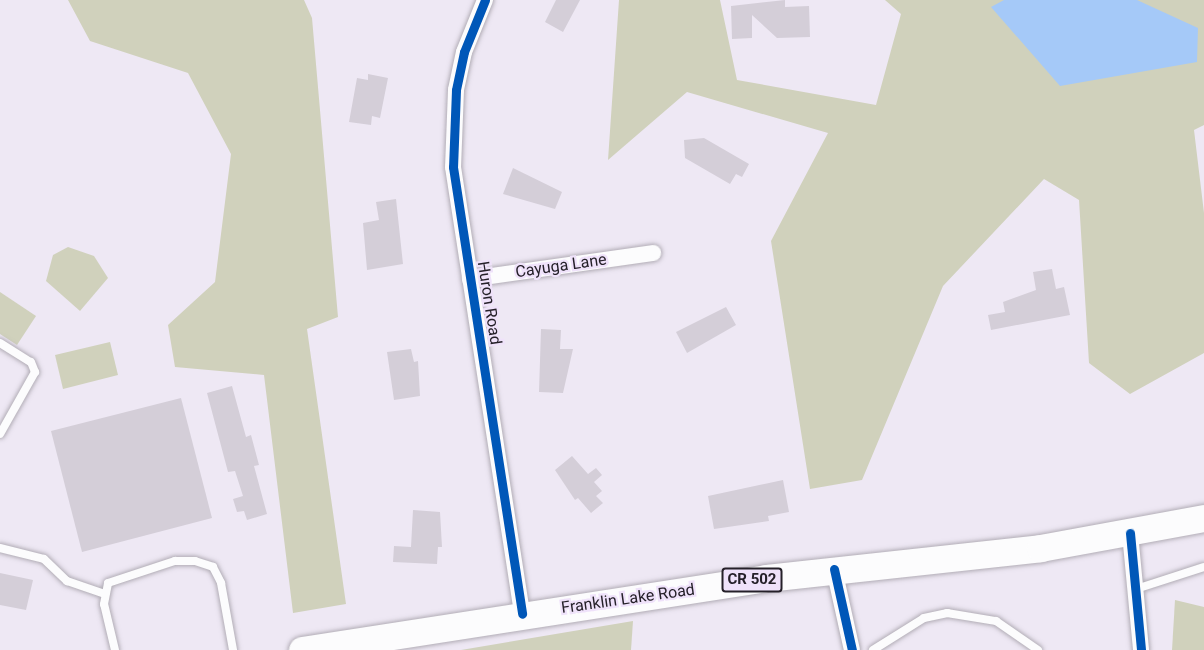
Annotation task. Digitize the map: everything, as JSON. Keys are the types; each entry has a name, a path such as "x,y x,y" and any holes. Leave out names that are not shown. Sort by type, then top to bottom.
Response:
{"main road":[{"name":"Franklin Lake Road","path":"302,650 374,645 522,614 834,569 983,556 1130,533 1204,518"}],"street":[{"name":"Huron Road","path":"485,0 464,52 452,128 453,167 522,614"},
{"name":"Cayuga Lane","path":"470,279 653,253"},
{"path":"1130,533 1141,650"},
{"path":"834,569 852,650"}],"lane":[{"path":"0,434 35,372 31,362 1,346"},
{"path":"0,548 44,558 67,581 105,594"},
{"path":"115,650 105,594 108,583 122,575 175,561 213,567 233,650"},
{"path":"1136,589 1204,567"},
{"path":"873,650 924,618 947,614 996,621 1038,650"}],"green space":[{"path":"68,0 304,0 312,18 338,317 307,329 346,604 293,613 264,375 175,367 168,325 215,282 231,154 188,73 90,41"},
{"path":"619,0 720,0 737,80 876,105 901,14 885,0 1204,0 1204,125 1194,130 1204,213 1204,353 1130,394 1089,363 1079,200 1044,179 943,286 862,480 810,489 771,241 828,133 687,92 608,160"},
{"path":"68,247 94,256 108,278 80,311 46,281 53,255"},
{"path":"0,292 36,316 17,345 0,334"},
{"path":"110,342 118,375 63,389 55,355"},
{"path":"1175,600 1204,607 1204,650 1172,650"},
{"path":"633,621 631,650 461,650"}],"water":[{"path":"1004,0 1137,0 1198,28 1197,62 1060,86 991,7"}],"building":[{"path":"556,0 580,0 563,32 545,22"},
{"path":"785,0 785,7 809,6 810,37 777,38 752,15 752,38 732,39 731,6"},
{"path":"368,74 388,78 380,118 372,116 371,125 349,122 357,78 368,80"},
{"path":"704,138 749,164 742,177 736,174 730,184 685,158 684,140"},
{"path":"513,168 562,192 555,209 503,194"},
{"path":"396,199 403,264 367,270 363,223 379,220 376,202"},
{"path":"1052,269 1056,289 1064,287 1070,315 991,330 988,315 1005,312 1003,302 1036,290 1033,272"},
{"path":"726,307 736,325 687,353 676,332"},
{"path":"541,329 561,330 560,349 573,349 563,393 539,392"},
{"path":"411,349 414,362 418,361 420,396 394,400 387,352"},
{"path":"232,386 246,437 251,435 259,465 254,466 267,514 247,520 244,511 237,512 233,499 243,496 235,471 228,472 207,393"},
{"path":"181,398 212,518 82,552 51,431"},
{"path":"572,456 588,474 596,468 602,475 594,482 602,491 596,496 603,503 591,513 578,498 575,500 555,470"},
{"path":"783,480 789,512 768,516 769,521 714,529 708,496"},
{"path":"413,510 440,512 442,547 438,547 437,564 393,562 394,546 411,547"},
{"path":"0,573 33,580 26,610 0,605"}],"cycle path":[{"path":"485,0 464,52 456,90 453,167 522,614"},
{"path":"1130,533 1141,650"},
{"path":"834,569 852,650"}]}
